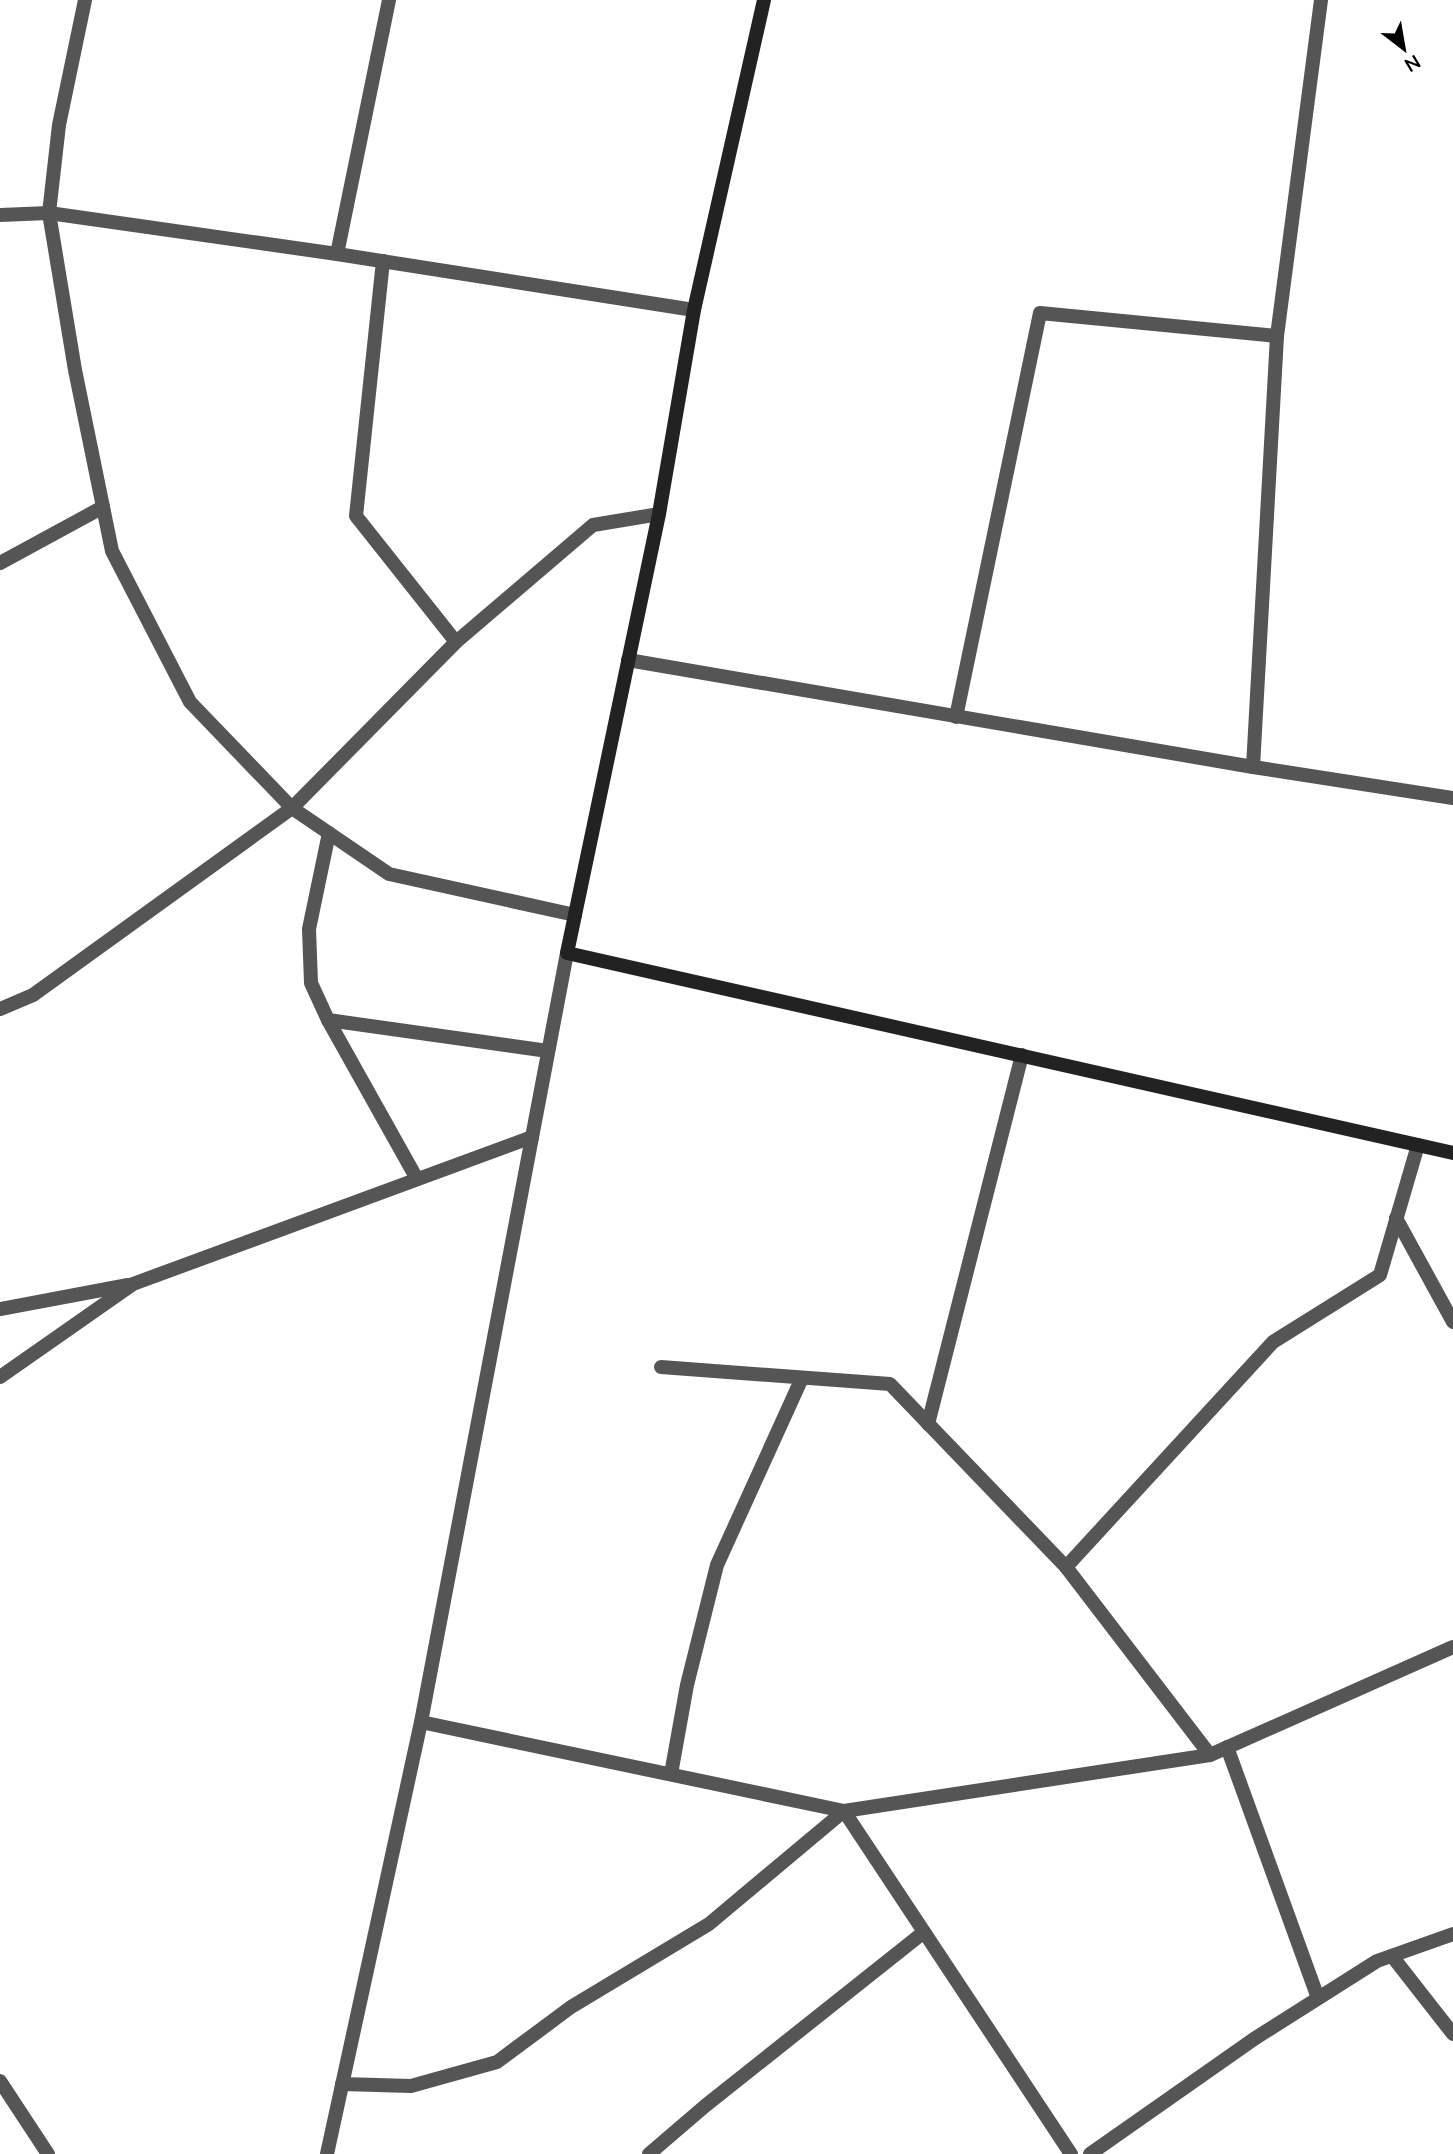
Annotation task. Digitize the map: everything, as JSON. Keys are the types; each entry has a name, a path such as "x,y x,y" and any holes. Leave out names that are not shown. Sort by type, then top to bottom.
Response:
{"main road":[{"path":"764,0 694,310 659,514 567,953 1453,1153"}],"street":[{"path":"85,0 59,125 49,213 75,370 112,551 190,702 292,808 389,874 575,915"},
{"path":"337,254 389,0"},
{"path":"1253,767 1277,337 1321,0"},
{"path":"0,215 49,213 337,254 694,310"},
{"path":"383,261 356,516 456,642"},
{"path":"956,716 1040,313 1277,337"},
{"path":"0,563 103,507"},
{"path":"0,1009 33,995 292,808 456,642 593,525 659,514"},
{"path":"628,660 1253,767 1453,798"},
{"path":"329,833 309,929 311,983 328,1020 417,1179"},
{"path":"327,2154 421,1722 567,953"},
{"path":"328,1020 548,1051"},
{"path":"928,1424 1021,1055"},
{"path":"0,1309 133,1284 532,1137"},
{"path":"1066,1567 1273,1342 1380,1275 1418,1145"},
{"path":"1396,1218 1453,1322"},
{"path":"0,1377 133,1284"},
{"path":"661,1367 890,1384 1066,1567 1210,1755"},
{"path":"671,1774 687,1685 717,1565 802,1378"},
{"path":"421,1722 844,1811 1210,1755 1453,1647"},
{"path":"1227,1747 1318,1998"},
{"path":"342,2084 411,2086 497,2062 571,2007 709,1924 844,1811"},
{"path":"844,1811 1071,2154"},
{"path":"649,2154 705,2106 924,1932"},
{"path":"1090,2154 1254,2039 1377,1961 1453,1934"},
{"path":"1392,1956 1453,2034"},
{"path":"0,2081 48,2154"}]}
